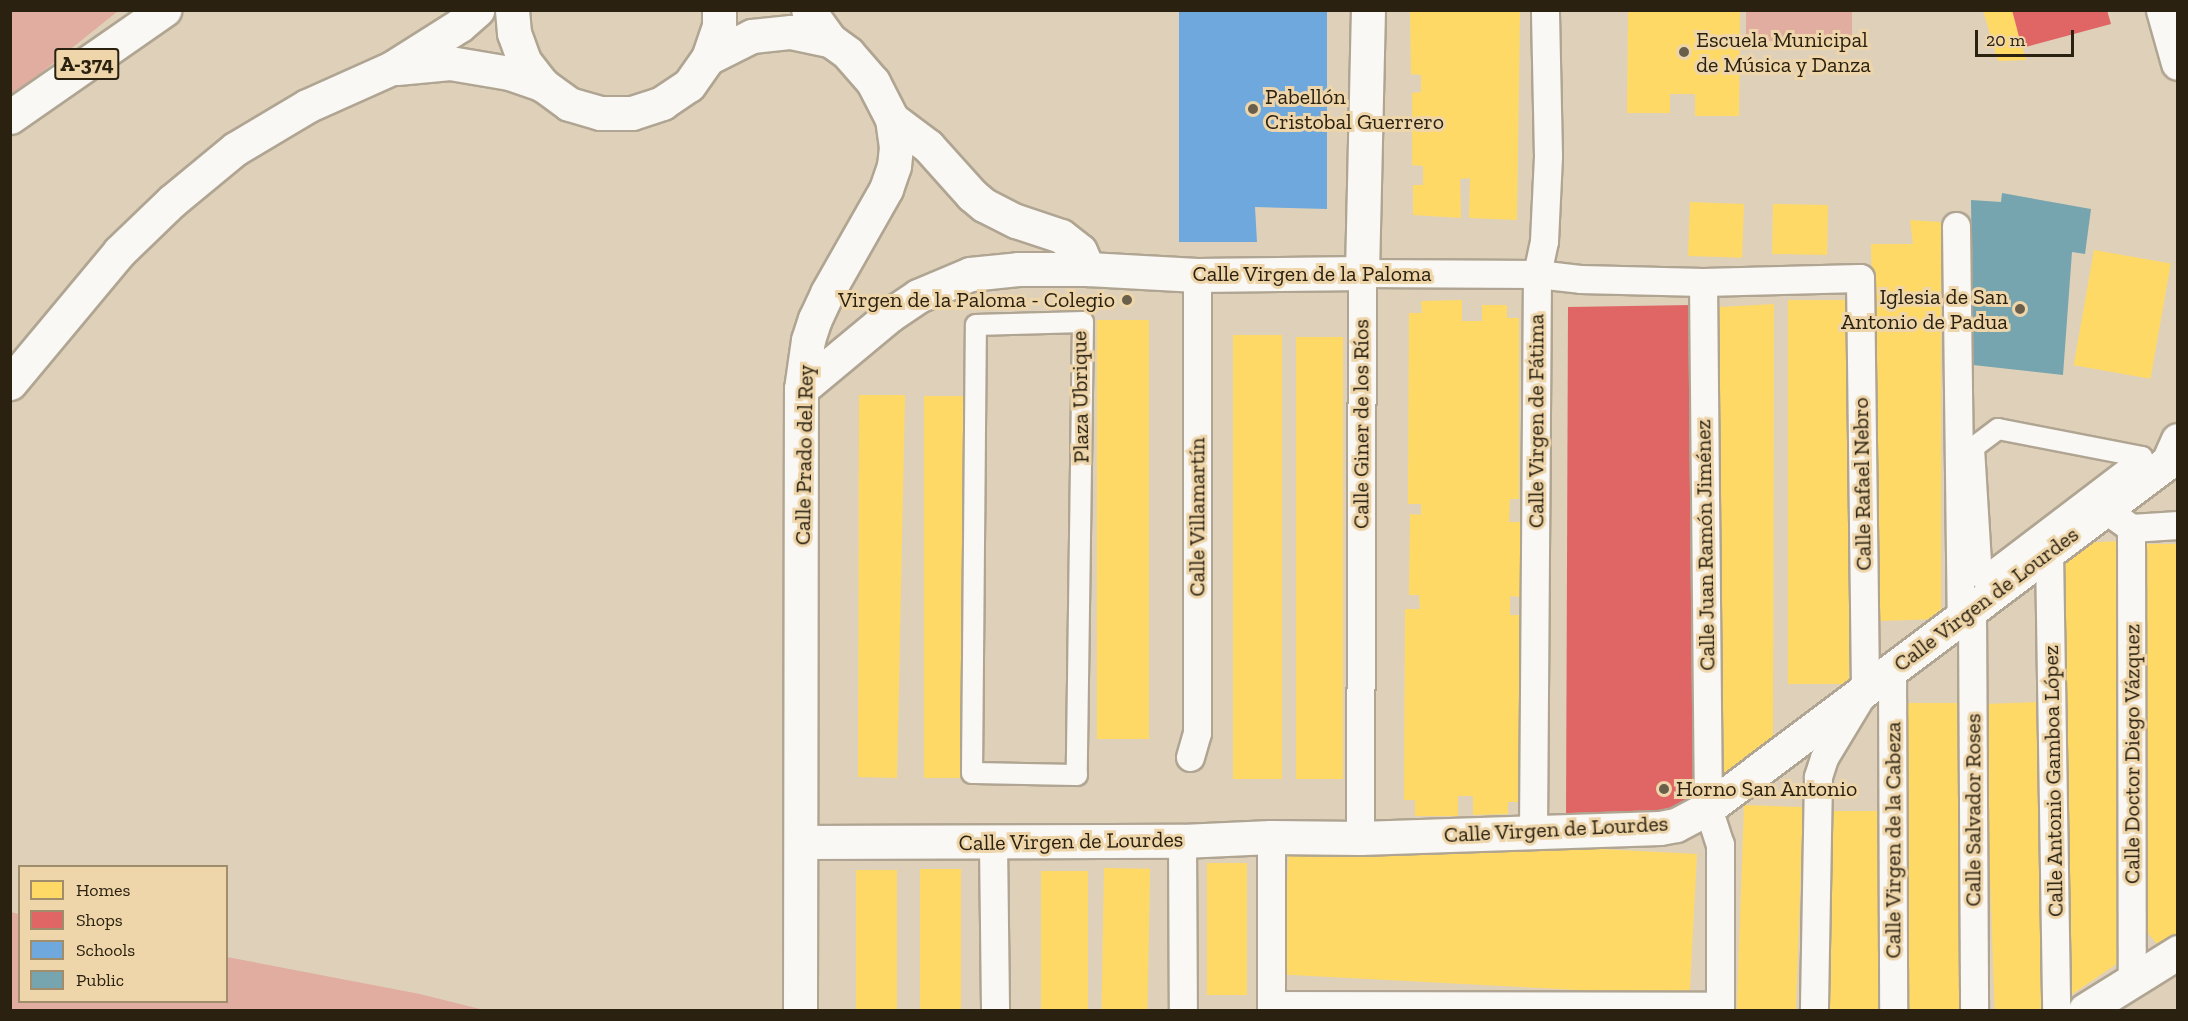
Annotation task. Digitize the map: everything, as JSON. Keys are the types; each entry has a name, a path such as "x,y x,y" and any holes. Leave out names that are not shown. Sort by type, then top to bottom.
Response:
{"street":[{"name":"A-374","path":"10,117 164,10"},
{"path":"10,383 119,252 172,201 236,149 290,117 392,68 460,25 477,10"},
{"path":"512,10 514,33 524,61 543,85 569,104 600,114 632,113 662,103 689,85 708,58 719,26 719,10"},
{"name":"Calle Prado del Rey","path":"800,1011 801,389 808,340 815,319 827,292 870,220 894,166 896,147 892,119 884,99 860,65 830,40 808,10"},
{"name":"Calle Giner de los Ríos","path":"1360,838 1362,273 1368,10"},
{"name":"Calle Virgen de Fátima","path":"1533,833 1537,274 1544,241 1548,156 1545,10"},
{"path":"2163,10 2178,63"},
{"name":"Calle Prado del Rey","path":"708,58 752,36 791,32 830,40"},
{"path":"392,68 450,63 509,73 543,85"},
{"path":"892,119 928,146 972,195 984,205 1009,218 1067,239 1080,251 1088,269"},
{"name":"Calle Salvador Roses","path":"1956,226 1967,614 1974,1011"},
{"name":"Calle Virgen de la Paloma","path":"801,389 890,315 947,281 989,270 1088,269 1197,275 1537,274 1580,279 1624,273 1703,282 1860,278"},
{"name":"Calle Villamartín","path":"1190,757 1197,733 1197,275"},
{"name":"Calle Rafael Nebro","path":"1860,278 1865,690"},
{"name":"Calle Juan Ramón Jiménez","path":"1703,282 1708,808 1720,844 1720,1008"},
{"name":"Plaza Ubrique","path":"1083,322 1077,775 972,773 976,325 1083,322"},
{"path":"1998,429 2142,457 2122,471 1982,579 1974,447 1998,429"},
{"name":"Calle Virgen de Lourdes","path":"801,842 993,843 1182,841 1271,837 1360,838 1660,828 1676,825 1708,808 2049,552 2118,519 2168,462 2178,440"},
{"path":"2118,519 2178,525"},
{"name":"Calle Doctor Diego Vázquez","path":"2118,519 2132,980"},
{"name":"Calle Antonio Gamboa López","path":"2049,552 2056,1011"},
{"name":"Calle Virgen de la Cabeza","path":"1892,670 1893,1011"},
{"path":"1814,1011 1818,777 1824,758 1865,690"},
{"path":"1271,837 1271,1008 1720,1008"},
{"path":"1182,841 1183,1011"},
{"path":"993,843 995,1011"},
{"path":"2085,1011 2178,952"},
{"path":"2106,1011 2137,989 2178,968"}],"shaded area":[{"path":"11,11 118,11 11,97"},
{"path":"1746,11 1852,11 1852,41 1746,41"},
{"path":"11,912 18,914 18,1003 228,1003 228,957 420,994 484,1010 11,1010"}],"building: Homes":[{"path":"1410,10 1520,10 1517,220 1469,218 1470,178 1460,179 1461,218 1413,215 1413,185 1423,185 1423,166 1412,165 1412,93 1421,92 1421,75 1411,74"},
{"name":"Escuela Municipal de Música y Danza","path":"1628,10 1740,10 1739,116 1695,116 1695,94 1670,94 1670,113 1627,113"},
{"path":"1983,10 2012,10 2026,60 1998,61"},
{"path":"1690,202 1744,204 1742,258 1688,256"},
{"path":"1773,204 1828,205 1827,255 1772,254"},
{"path":"1910,220 1941,222 1941,619 1879,621 1871,244 1913,244"},
{"path":"2094,250 2171,264 2150,379 2074,365"},
{"path":"1462,300 1462,321 1482,321 1482,305 1507,305 1507,318 1519,318 1519,499 1510,499 1509,522 1520,522 1520,597 1510,596 1510,615 1520,615 1519,802 1508,802 1508,814 1473,815 1473,796 1458,796 1458,816 1415,816 1415,800 1404,800 1405,609 1420,609 1419,595 1409,595 1410,514 1421,515 1421,504 1408,504 1409,313 1422,313 1421,301"},
{"path":"1788,300 1849,300 1849,684 1788,684"},
{"path":"1774,304 1773,740 1721,784 1719,307"},
{"path":"1097,320 1149,320 1149,739 1097,739"},
{"path":"1233,335 1282,335 1282,779 1233,779"},
{"path":"1296,337 1343,337 1343,779 1296,779"},
{"path":"859,395 905,395 897,778 858,777"},
{"path":"924,396 963,396 963,778 924,778"},
{"path":"2120,541 2118,963 2068,997 2063,558 2083,543"},
{"path":"2147,544 2178,544 2178,934 2158,945 2147,932"},
{"path":"2038,702 2049,1010 1995,1010 1984,704"},
{"path":"1903,703 1960,703 1960,1010 1903,1010"},
{"path":"1744,805 1803,807 1796,1010 1737,1010"},
{"path":"1825,811 1886,811 1886,1010 1825,1010"},
{"path":"1290,833 1697,854 1690,996 1282,974"},
{"path":"1207,863 1247,863 1247,995 1207,995"},
{"path":"1104,868 1150,869 1148,1010 1102,1010"},
{"path":"920,869 961,869 961,1010 920,1010"},
{"path":"856,870 897,870 897,1010 856,1010"},
{"path":"1041,871 1088,871 1088,1010 1041,1010"}],"building: Shops":[{"path":"2012,10 2107,10 2111,24 2022,48"},
{"path":"1691,305 1694,803 1644,818 1566,817 1568,307"}],"building: Schools":[{"name":"Pabellón Cristobal Guerrero","path":"1179,10 1327,10 1327,209 1255,207 1257,242 1179,242"}],"building: Public":[{"name":"Iglesia de San Antonio de Padua","path":"2002,193 2091,209 2085,254 2072,252 2063,375 1973,365 1971,200 2001,202"}],"place":[{"name":"Escuela Municipal de Música y Danza","path":"1684,52"},
{"name":"Pabellón Cristobal Guerrero","path":"1253,109"},
{"name":"Virgen de la Paloma - Colegio","path":"1127,300"},
{"name":"Iglesia de San Antonio de Padua","path":"2020,309"},
{"name":"Horno San Antonio","path":"1664,789"}]}
